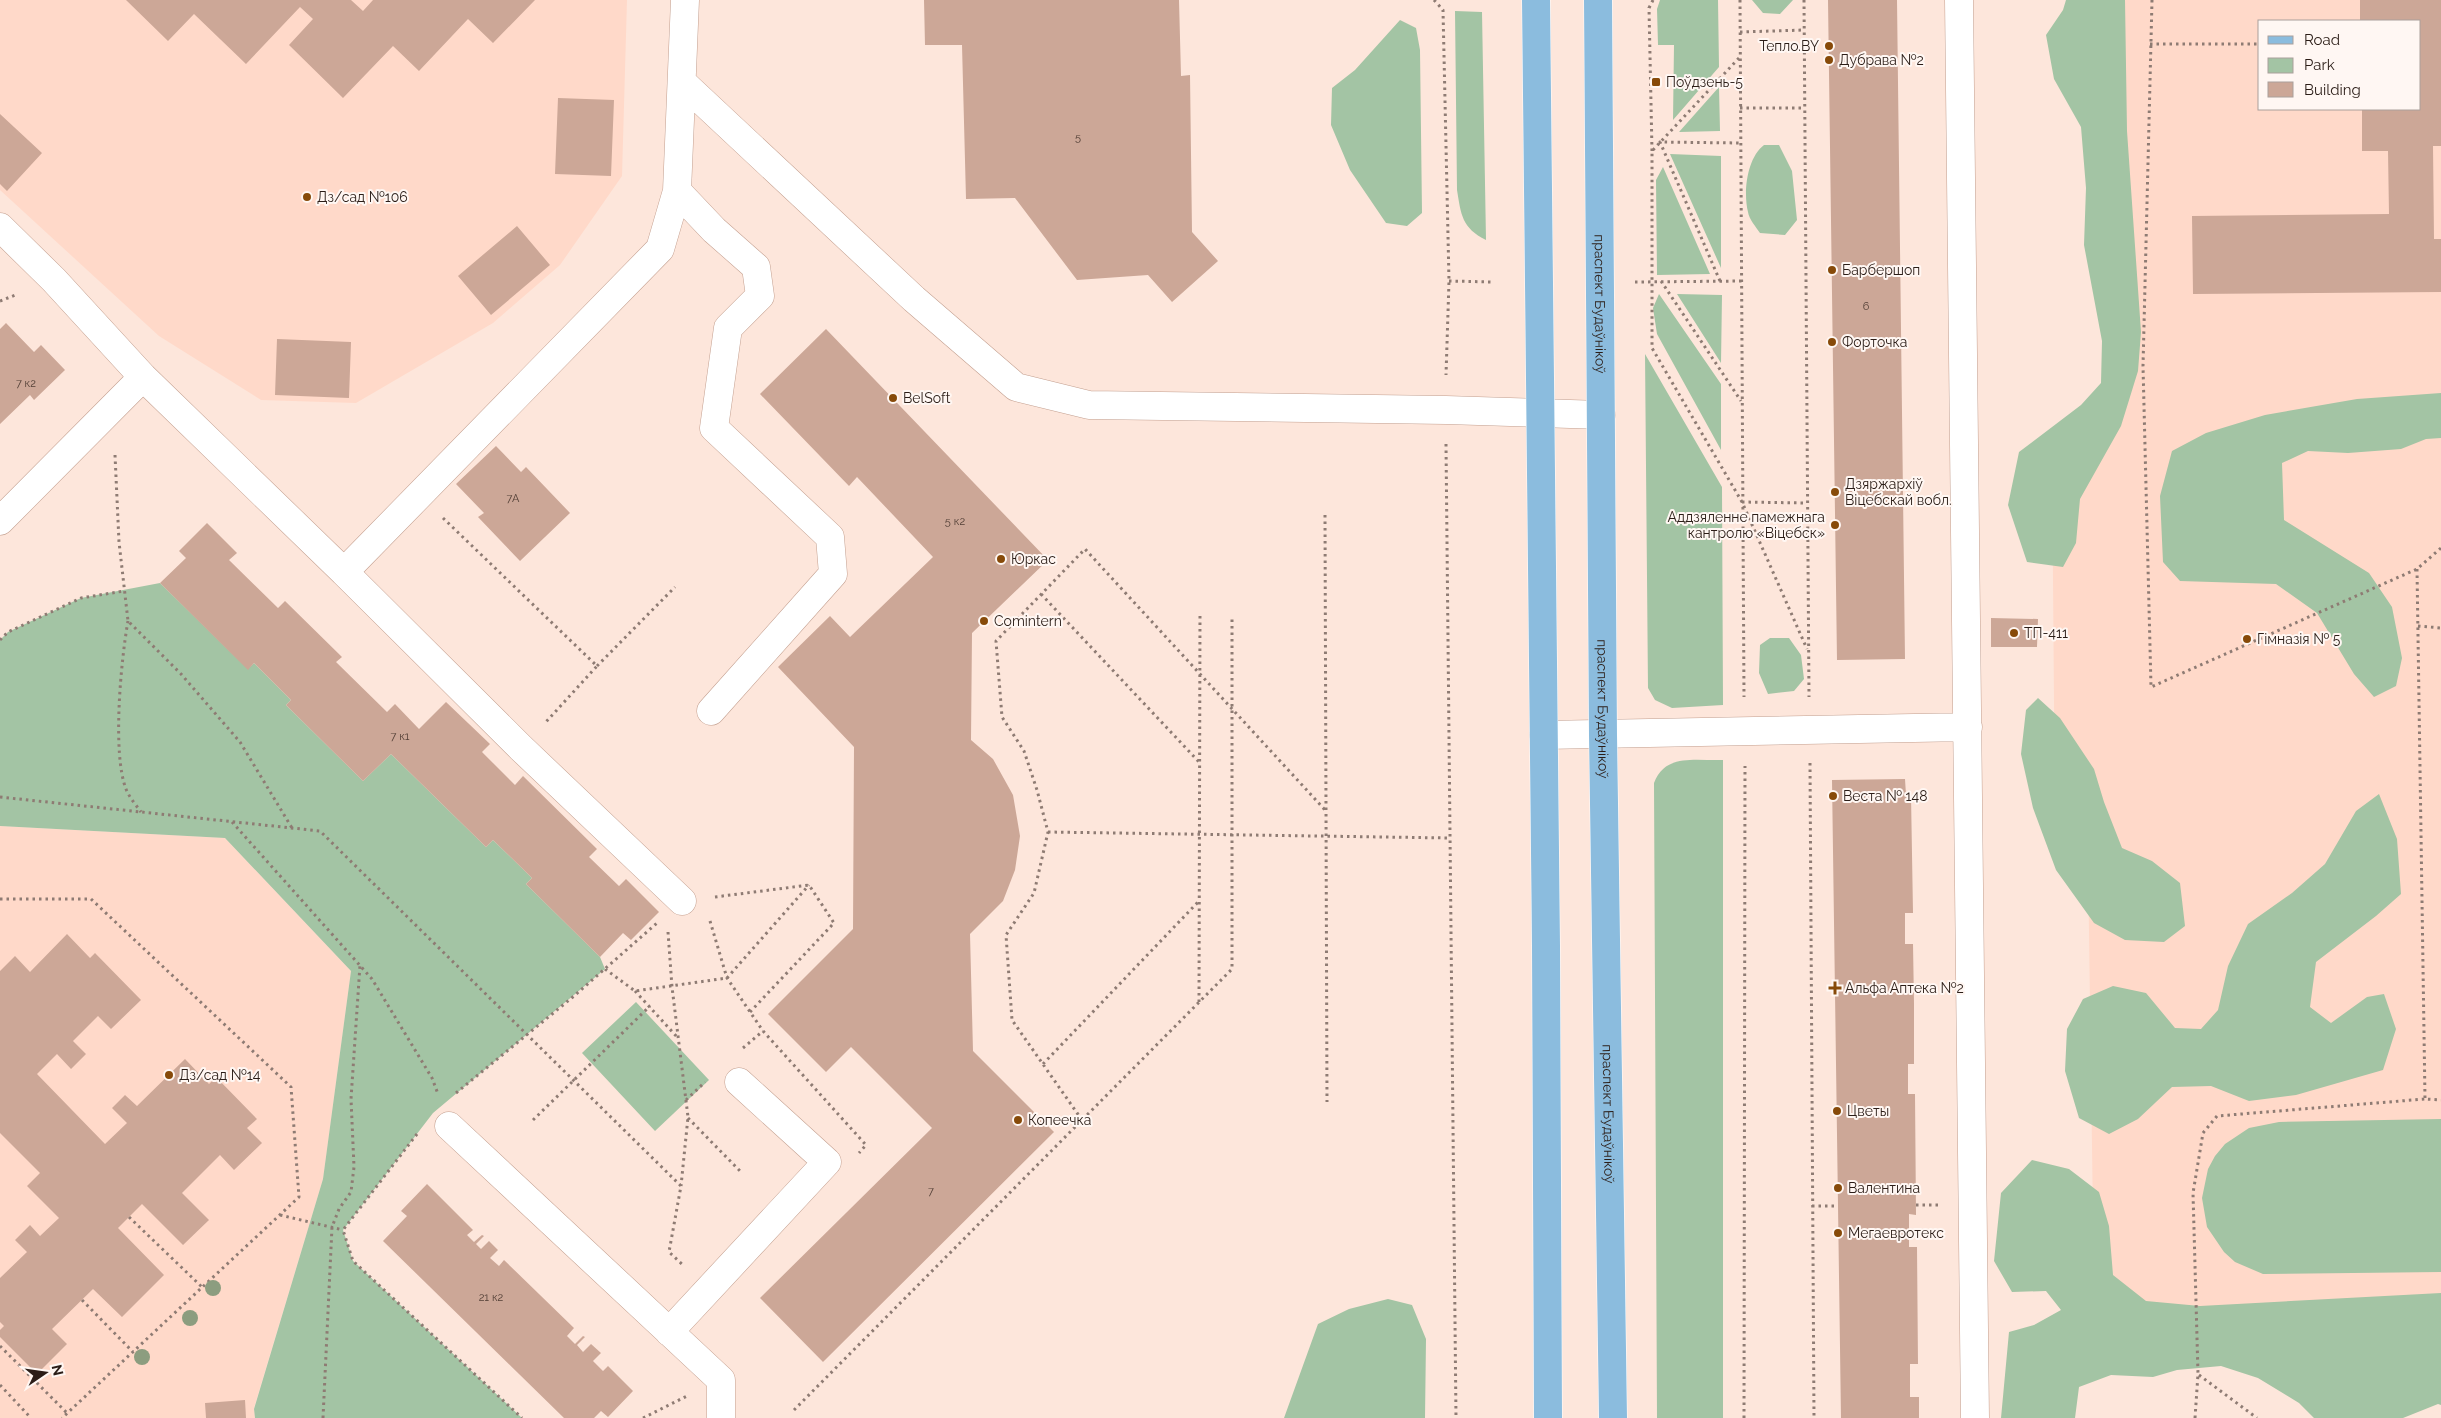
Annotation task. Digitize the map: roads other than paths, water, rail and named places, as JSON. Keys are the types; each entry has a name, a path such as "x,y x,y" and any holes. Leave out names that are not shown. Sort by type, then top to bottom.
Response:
{"main road":[{"path":"1536,0 1538,414 1544,735 1548,1418"},
{"name":"праспект Будаўнікоў","path":"1598,0 1603,735 1614,1418"}],"street":[{"path":"344,572 660,249 677,191 685,0"},
{"path":"1959,0 1975,1418"},
{"path":"683,83 914,299 1016,387 1089,405 1446,410 1601,415"},
{"path":"677,191 714,230 756,267 760,296 728,328 714,428 830,537 833,574 711,711"},
{"path":"0,227 54,280 143,377 344,572 521,748 675,912"},
{"path":"0,521 143,377"},
{"path":"1544,735 1968,727"},
{"path":"669,1332 827,1162 739,1082"},
{"path":"450,1126 721,1380 722,1418"}],"place":[{"name":"Тепло.BY","path":"1829,46"},
{"name":"Дубрава №2","path":"1829,60"},
{"name":"Поўдзень-5","path":"1656,82"},
{"name":"Дз/сад №106","path":"307,197"},
{"name":"Барбершоп","path":"1832,270"},
{"name":"Форточка","path":"1832,342"},
{"name":"BelSoft","path":"893,398"},
{"name":"Дзяржархіў Віцебскай вобл.","path":"1835,492"},
{"name":"Аддзяленне памежнага кантролю «Віцебск»","path":"1835,525"},
{"name":"Юркас","path":"1001,559"},
{"name":"Comintern","path":"984,621"},
{"name":"ТП-411","path":"2014,633"},
{"name":"Гімназія № 5","path":"2247,639"},
{"name":"Веста № 148","path":"1833,796"},
{"name":"Альфа Аптека №2","path":"1835,988"},
{"name":"Дз/сад №14","path":"169,1075"},
{"name":"Цветы","path":"1837,1111"},
{"name":"Копеечка","path":"1018,1120"},
{"name":"Валентина","path":"1838,1188"},
{"name":"Мегаевротекс","path":"1838,1233"}]}
